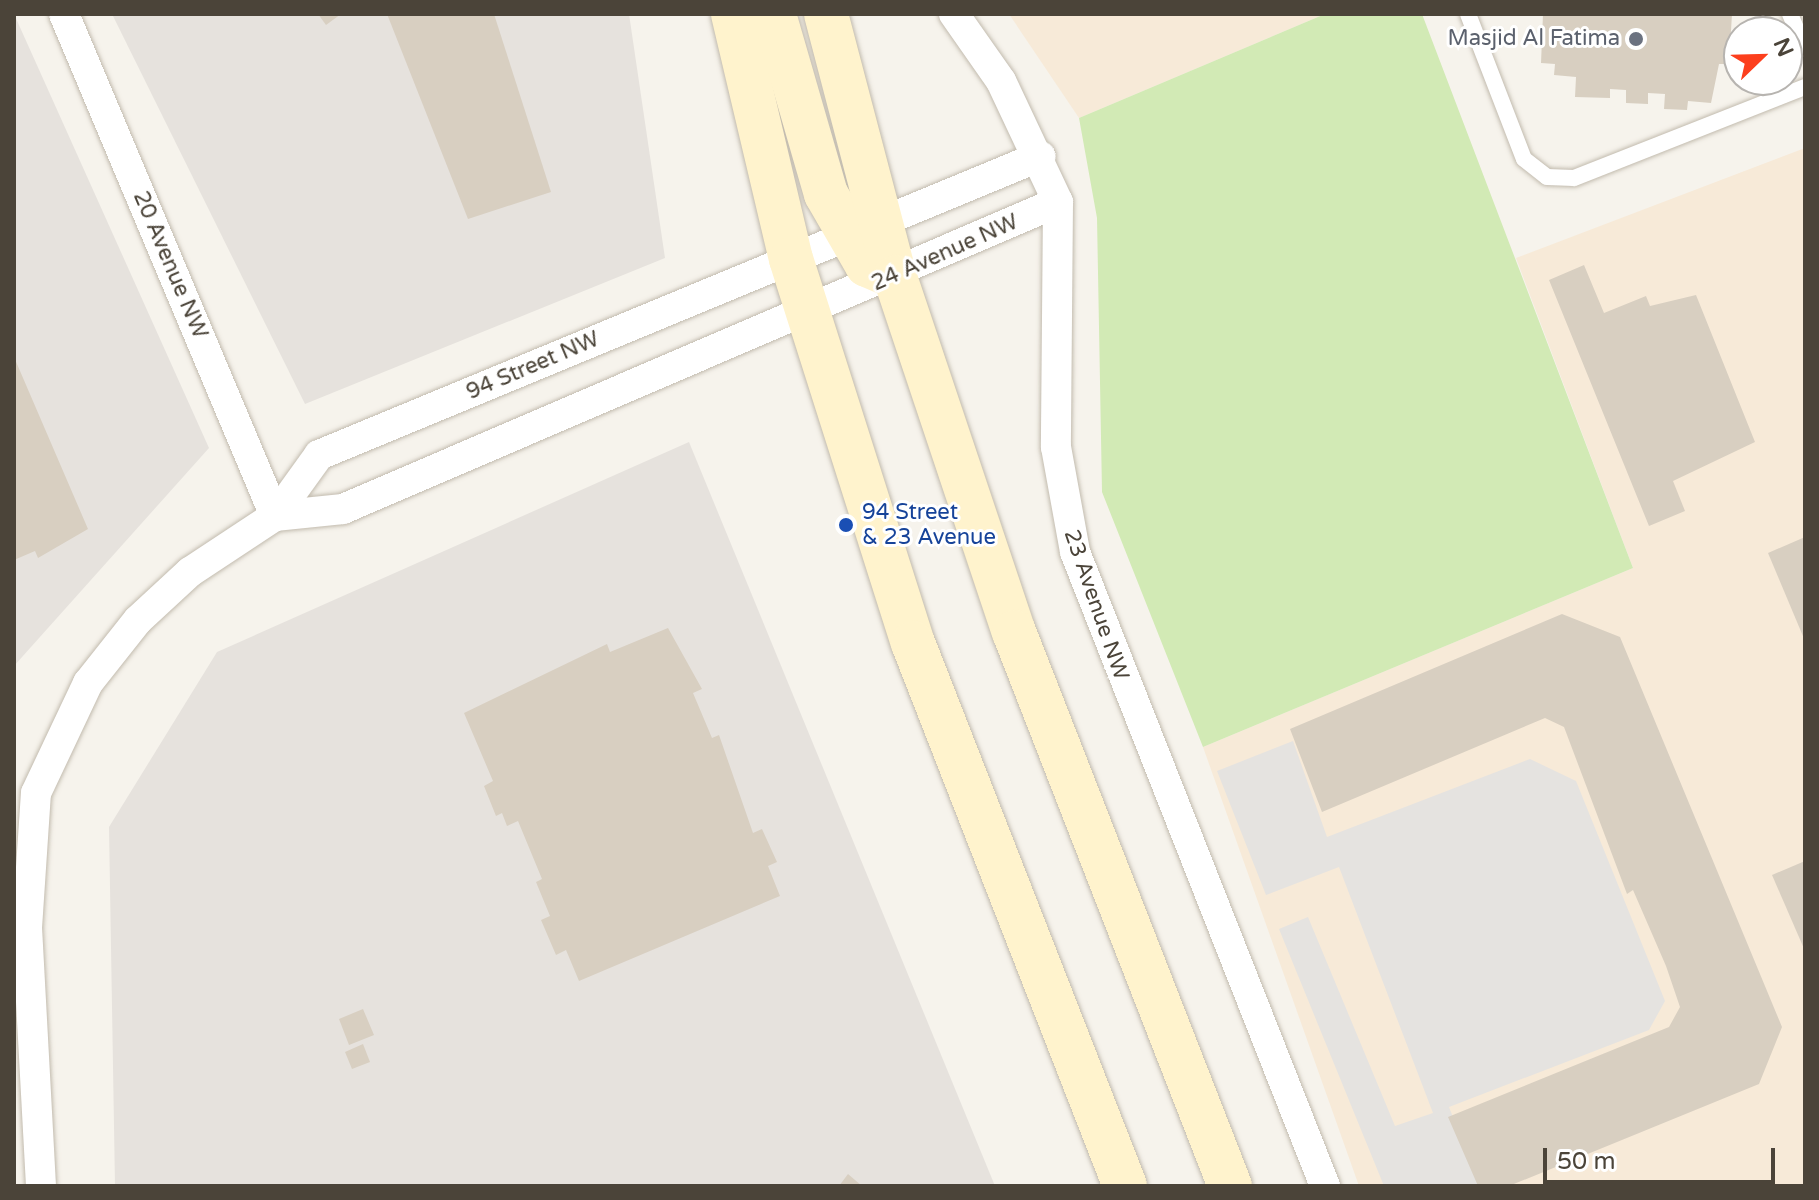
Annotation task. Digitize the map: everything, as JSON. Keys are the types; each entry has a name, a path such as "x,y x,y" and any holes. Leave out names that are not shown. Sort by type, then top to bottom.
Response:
{"main road":[{"path":"733,14 834,242 895,277 1014,632 1230,1186"},
{"path":"774,14 826,194 834,242"},
{"path":"826,14 834,242 820,308 913,643 1125,1186"}],"street":[{"name":"20 Avenue NW","path":"64,14 275,516"},
{"name":"23 Avenue NW","path":"954,14 1041,156 1058,202 1056,447 1071,539 1325,1186"},
{"path":"834,242 1041,156"},
{"name":"24 Avenue NW","path":"820,308 1058,202"},
{"name":"94 Street NW","path":"41,1186 22,875 36,793 88,683 138,620 190,572 275,516 319,455 834,242"},
{"name":"94 Street NW","path":"275,516 343,509 820,308"}],"lane":[{"path":"1468,14 1524,159 1547,177 1574,178 1805,87"},
{"path":"1790,14 1805,49"}],"shaded area":[{"path":"14,14 209,448 14,666"},
{"path":"112,14 629,14 665,258 305,404"},
{"path":"1009,14 1325,14 1079,118"},
{"path":"1805,148 1805,1186 1359,1186 1203,747 1633,568 1516,258"},
{"path":"689,442 995,1186 115,1186 109,827 217,652"},
{"path":"1293,741 1327,837 1530,759 1576,781 1665,1001 1649,1030 1449,1107 1480,1186 1384,1186 1279,929 1308,917 1395,1126 1433,1113 1339,867 1266,895 1217,771"}],"green space":[{"path":"1325,14 1422,14 1633,568 1203,747 1102,492 1097,218 1079,118"}],"building":[{"path":"318,14 341,14 326,25"},
{"path":"387,14 494,14 551,192 468,219"},
{"name":"Masjid Al Fatima","path":"1543,14 1732,14 1723,16 1723,64 1719,64 1711,103 1688,101 1687,110 1664,109 1665,94 1648,93 1648,104 1626,103 1626,90 1610,89 1610,98 1575,97 1576,77 1554,75 1555,64 1541,63"},
{"path":"1584,265 1604,313 1646,296 1650,306 1696,295 1755,442 1673,481 1685,511 1649,526 1549,280"},
{"path":"14,357 88,529 38,558 35,551 14,560"},
{"path":"1805,537 1805,641 1768,553"},
{"path":"1562,614 1620,637 1782,1027 1759,1084 1509,1186 1478,1186 1448,1117 1669,1027 1680,1007 1666,966 1633,890 1627,894 1564,727 1545,718 1322,812 1290,729"},
{"path":"668,628 702,689 693,693 712,738 719,735 753,833 762,829 777,862 768,866 780,896 579,981 566,950 556,955 541,920 550,916 536,882 542,879 518,821 507,826 502,813 496,816 484,786 493,781 464,713 607,644 610,652"},
{"path":"1805,861 1805,951 1772,875"},
{"path":"363,1009 374,1035 349,1045 339,1019"},
{"path":"363,1044 370,1062 352,1069 345,1052"},
{"path":"848,1174 862,1186 839,1186"}],"place":[{"name":"Masjid Al Fatima","path":"1636,39"},
{"name":"94 Street & 23 Avenue","path":"846,525"}]}
